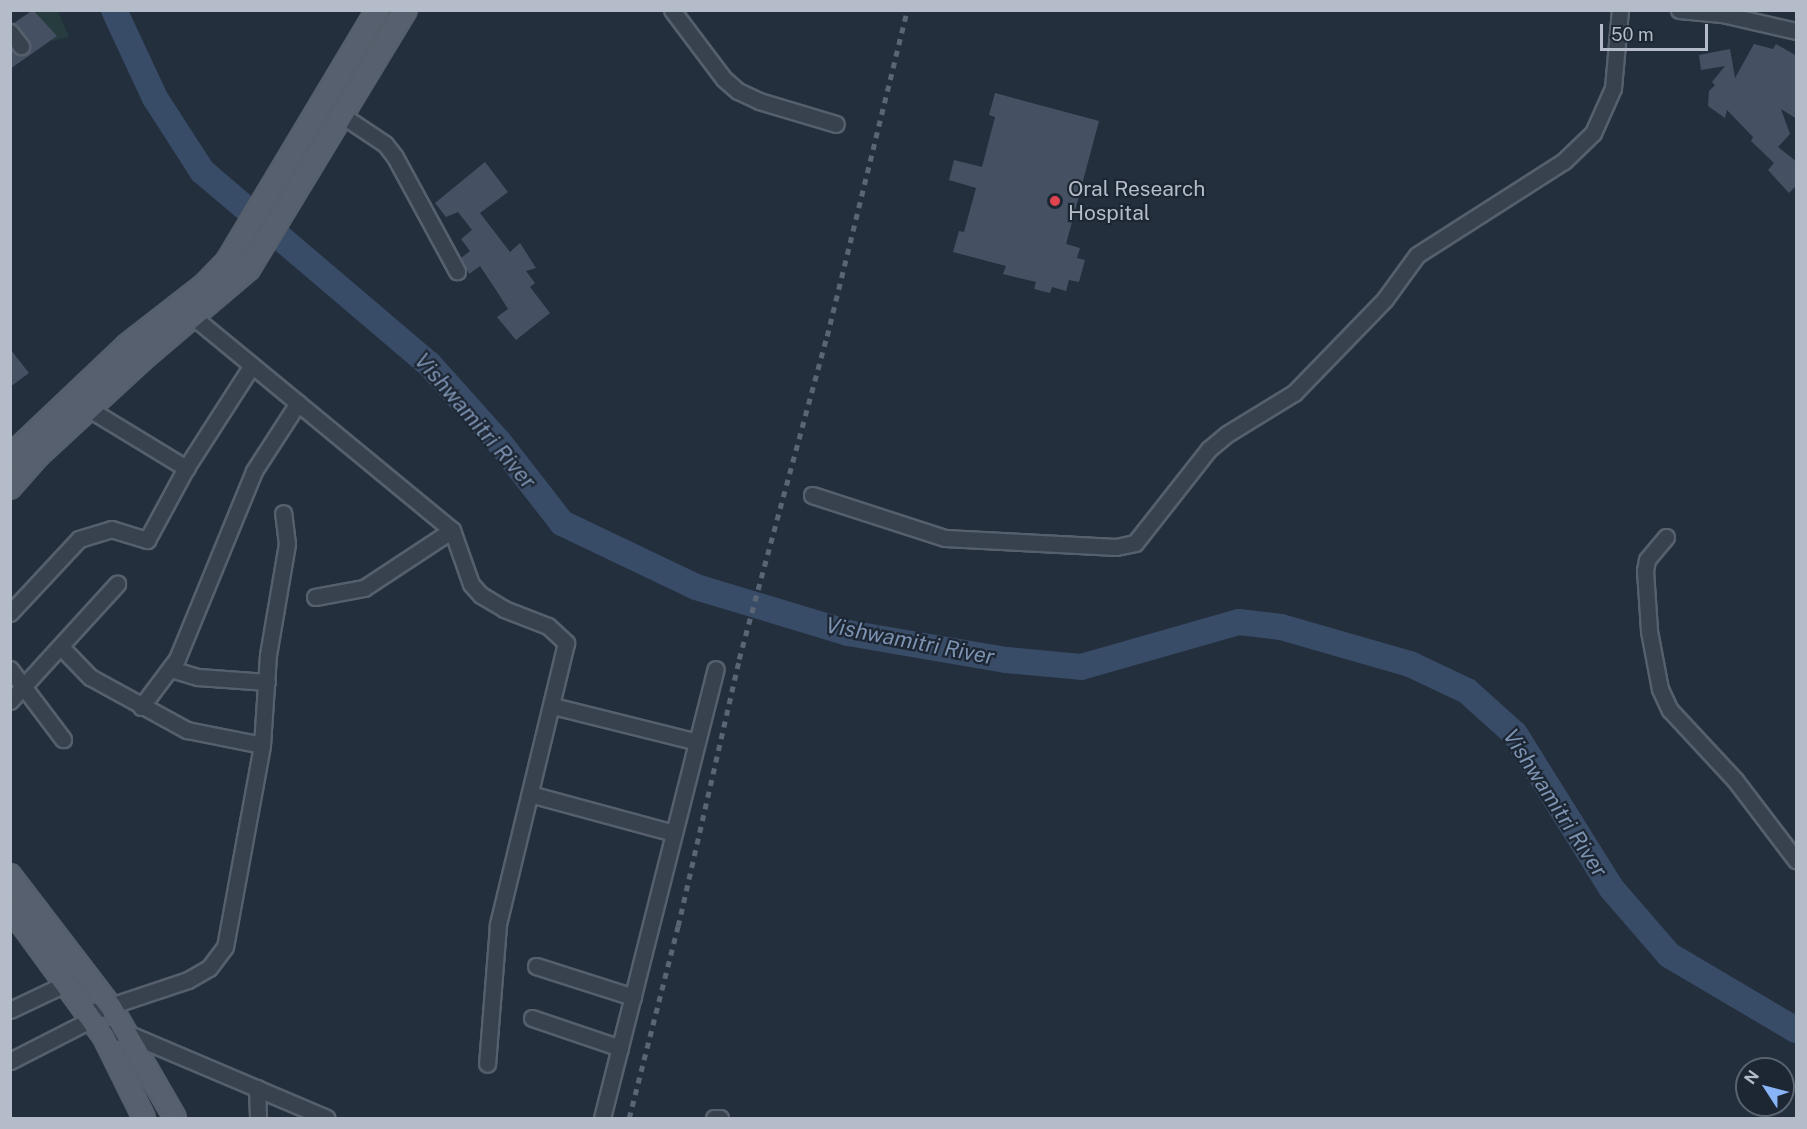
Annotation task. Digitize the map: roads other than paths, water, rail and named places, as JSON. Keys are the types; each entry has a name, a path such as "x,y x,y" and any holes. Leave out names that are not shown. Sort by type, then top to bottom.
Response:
{"main road":[{"path":"10,456 127,345 178,305 227,261 377,10"},
{"path":"10,488 89,409 249,269 406,10"},
{"path":"10,874 111,1006 175,1119"},
{"path":"10,908 94,1022 144,1119"}],"street":[{"path":"672,10 724,79 738,90 759,101 836,124"},
{"path":"812,495 945,538 1116,547 1135,543 1209,449 1227,434 1293,393 1380,305 1417,255 1564,161 1593,133 1613,88 1620,10"},
{"path":"1679,10 1722,14 1797,31"},
{"path":"10,32 21,46"},
{"path":"343,116 385,144 395,156 457,271"},
{"path":"178,305 452,530 471,584 481,595 504,609 548,626 566,643 553,706 498,925 487,1064"},
{"path":"10,613 79,539 111,529 147,540 186,468 252,365"},
{"path":"141,707 171,669 254,471 298,403"},
{"path":"89,409 186,468"},
{"path":"10,1061 94,1022 111,1006 188,980 218,960 225,947 240,879 262,745 274,606 286,544 283,513"},
{"path":"315,597 364,588 452,530"},
{"path":"1666,537 1647,560 1645,570 1649,631 1660,688 1670,710 1740,785 1797,860"},
{"path":"10,701 25,689 117,584"},
{"path":"62,647 90,677 141,707 200,734 262,745"},
{"path":"10,669 63,739"},
{"path":"171,669 198,677 267,682"},
{"path":"602,1119 716,669"},
{"path":"553,706 697,742"},
{"path":"531,794 674,833"},
{"path":"536,966 633,997"},
{"path":"10,1010 67,983"},
{"path":"532,1018 620,1048"},
{"path":"94,1022 124,1032 327,1119"},
{"path":"257,1088 258,1119"},
{"path":"714,1119 720,1119"}],"waterway":[{"name":"Vishwamitri River","path":"114,10 155,98 202,171 429,364 499,442 562,523 696,587 848,633 1006,660 1081,667 1239,622 1281,627 1410,664 1467,691 1515,734 1612,889 1669,955 1796,1030"}],"railway":[{"path":"629,1118 678,926 739,659 827,336 907,10"}],"place":[{"name":"Oral Research Hospital","path":"1055,201"}]}
